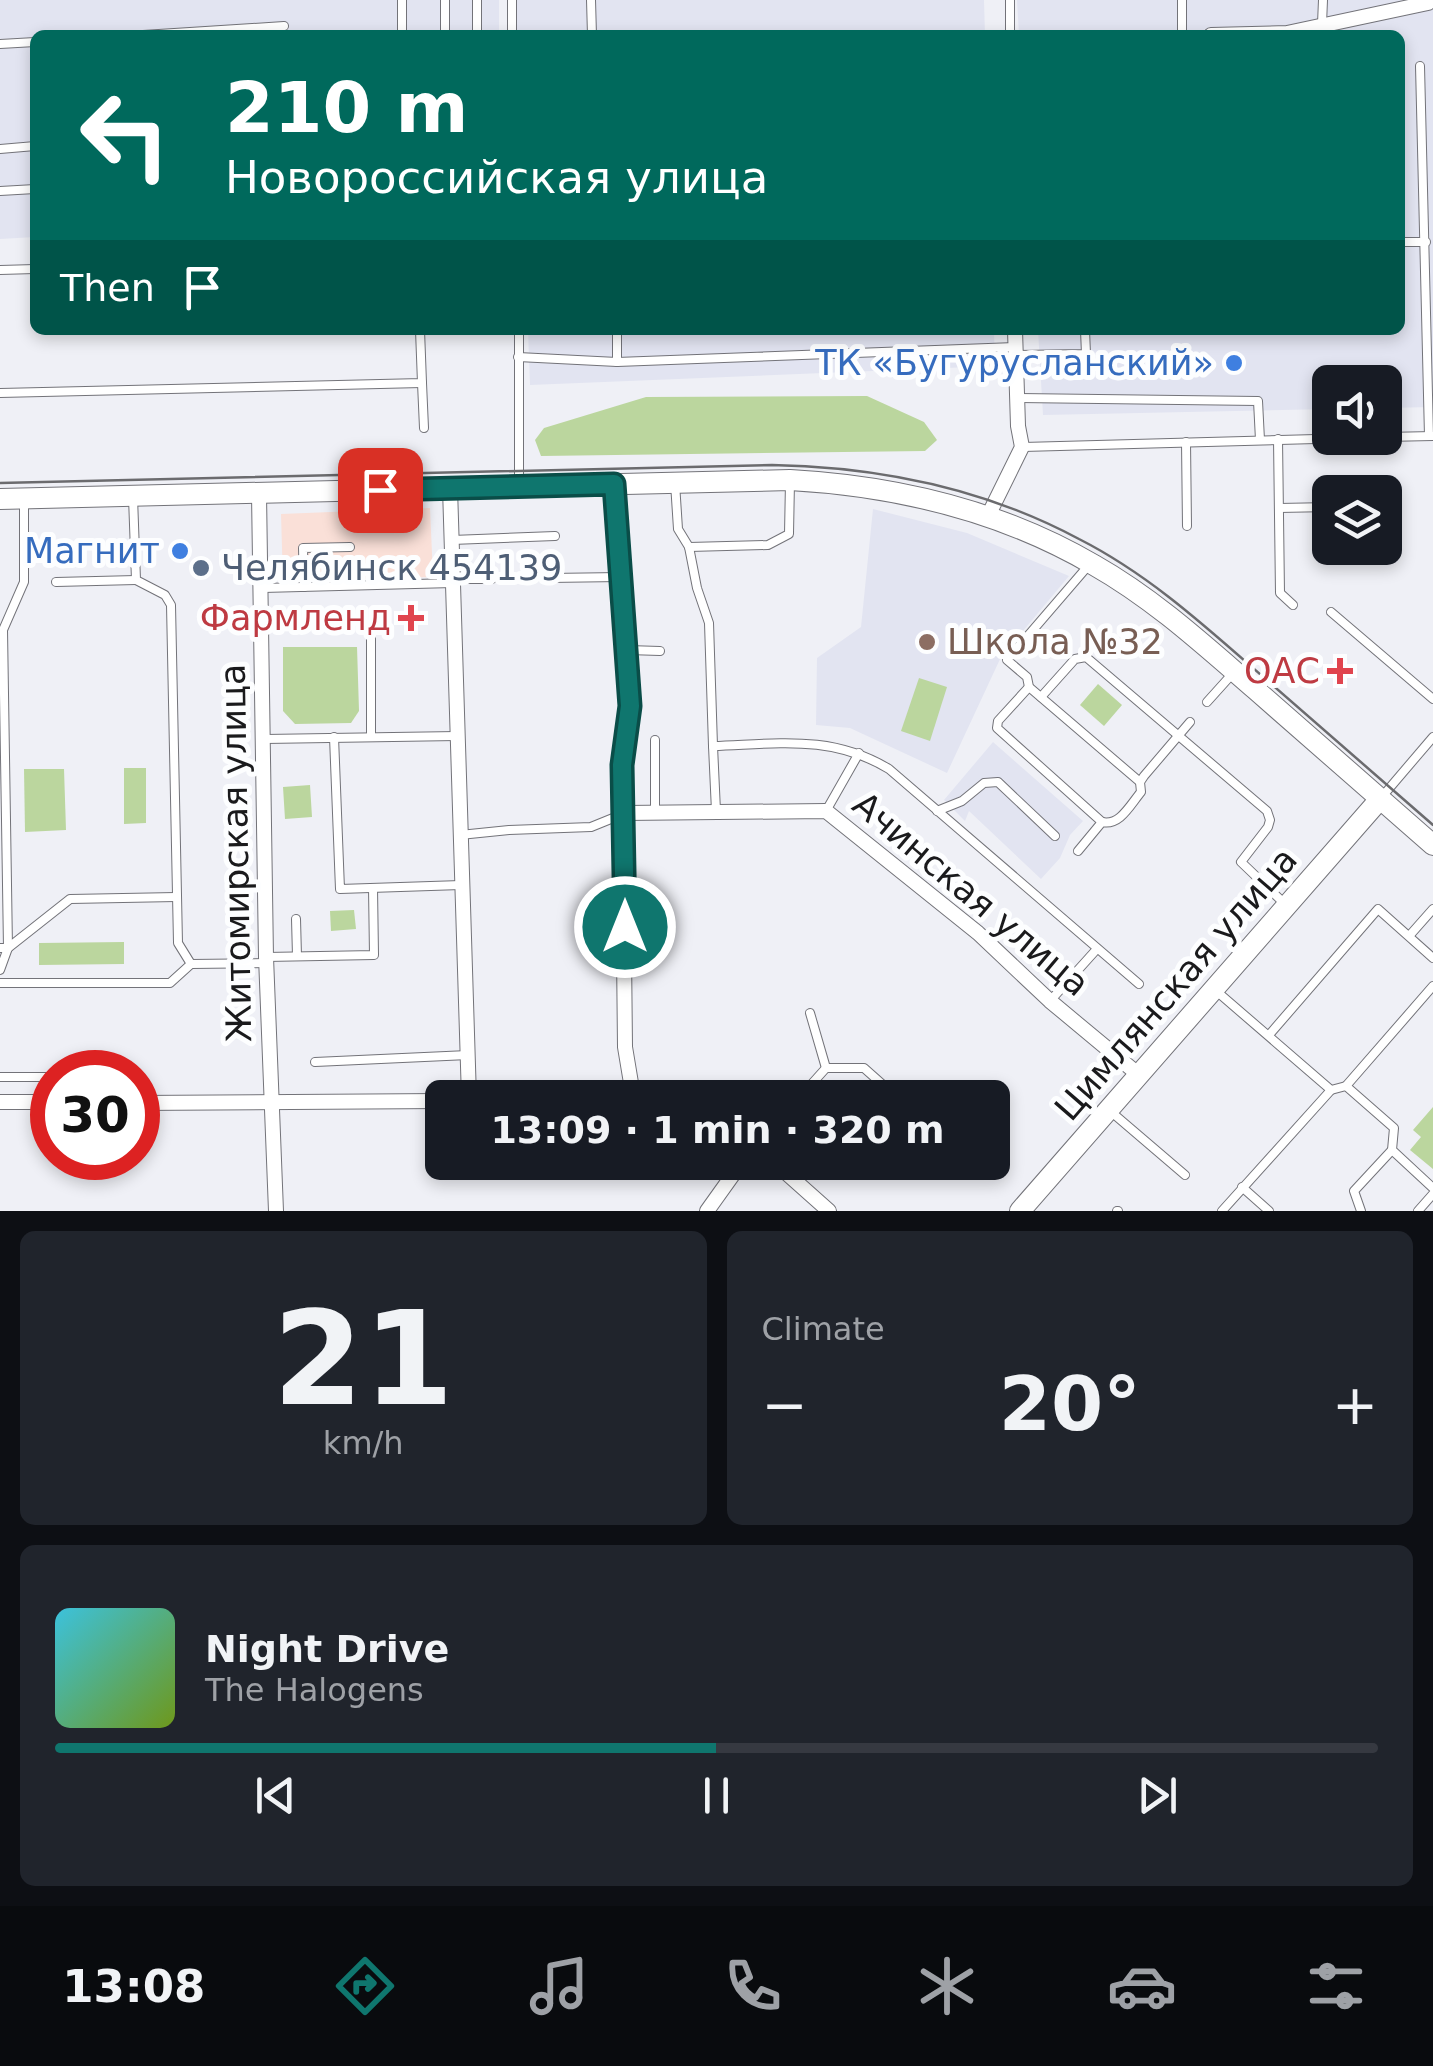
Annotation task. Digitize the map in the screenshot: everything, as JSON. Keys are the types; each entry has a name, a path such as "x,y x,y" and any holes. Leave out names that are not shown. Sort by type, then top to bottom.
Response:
{"main road":[{"path":"0,500 790,480 897,492 988,516 1091,563 1146,598 1433,845"},
{"name":"Цимлянская улица","path":"1020,1211 1380,799"}],"street":[{"path":"1299,30 1430,2"},
{"path":"988,516 1022,447 1014,335"},
{"path":"614,484 630,706 622,765 625,1047 630,1080"},
{"path":"450,488 469,1080"},
{"name":"Житомирская улица","path":"259,494 266,960 276,1211"},
{"name":"Ачинская улица","path":"625,814 826,811 978,933 1050,1001 1139,1075"},
{"path":"0,1102 30,1102"},
{"path":"160,1103 425,1102"},
{"path":"707,1211 729,1180"},
{"path":"795,1180 830,1211"}],"lane":[{"path":"402,0 402,30"},
{"path":"445,0 445,30"},
{"path":"477,0 478,30"},
{"path":"512,0 512,30"},
{"path":"591,0 592,30"},
{"path":"1010,0 1010,30"},
{"path":"1182,0 1182,30"},
{"path":"1322,24 1323,0"},
{"path":"221,30 284,26"},
{"path":"0,44 30,42"},
{"path":"1402,437 1431,436 1426,242 1429,202 1420,66"},
{"path":"0,148 30,146"},
{"path":"0,191 30,189"},
{"path":"1405,242 1426,242"},
{"path":"0,270 30,269"},
{"path":"420,335 424,428"},
{"path":"519,335 519,486"},
{"path":"617,335 617,362"},
{"path":"518,357 617,362 1015,351 1086,354 1085,335"},
{"path":"0,393 422,383"},
{"path":"1019,398 1258,401 1260,440"},
{"path":"1278,439 1280,593 1293,606"},
{"path":"1022,447 1312,439"},
{"path":"1186,442 1187,526"},
{"path":"689,547 768,545 790,534 790,480"},
{"path":"675,482 678,529 689,547 697,588 710,623 716,813"},
{"path":"133,496 136,580"},
{"path":"0,970 4,948 3,630 24,582 24,499"},
{"path":"1279,508 1312,507"},
{"path":"452,540 555,536"},
{"path":"304,587 303,548 350,547"},
{"path":"1029,686 998,721 997,728 1102,822 1110,824 1117,820 1141,792 1140,782 1029,686 1027,678 1007,660 1091,563"},
{"path":"549,578 622,576"},
{"path":"262,588 492,579"},
{"path":"56,582 136,580 165,594 170,605 178,944 191,964"},
{"path":"1331,612 1433,699"},
{"path":"370,735 371,638"},
{"path":"628,650 660,651"},
{"path":"1041,697 1075,659 1086,657 1267,811 1268,827 1241,862 1287,906"},
{"path":"1207,702 1234,672"},
{"path":"1140,782 1190,722"},
{"path":"264,739 457,736"},
{"path":"334,737 340,888 461,885"},
{"path":"1380,799 1433,737"},
{"path":"654,740 655,813"},
{"path":"713,746 825,744 859,753 889,769 1139,984"},
{"path":"826,811 859,753"},
{"path":"937,811 962,800 984,783 998,782 1055,836"},
{"path":"460,835 591,827 625,814"},
{"path":"1078,851 1102,822"},
{"path":"0,983 170,983 191,964 374,955 373,888"},
{"path":"4,948 70,899 176,897"},
{"path":"1269,1034 1378,909 1433,958"},
{"path":"1410,935 1433,909"},
{"path":"296,918 297,956"},
{"path":"1050,1001 1096,950"},
{"path":"1222,1211 1331,1090 1346,1086 1433,986"},
{"path":"1214,989 1331,1090"},
{"path":"810,1013 826,1068"},
{"path":"315,1062 468,1056"},
{"path":"815,1080 826,1068 864,1068 878,1080"},
{"path":"0,1077 30,1077"},
{"path":"1346,1086 1394,1128 1392,1150 1354,1192 1362,1211"},
{"path":"1109,1110 1185,1175"},
{"path":"1392,1150 1433,1191 1418,1211"},
{"path":"1242,1188 1269,1211"}],"shaded area":[{"path":"0,0 499,0 499,30 30,30 30,237 0,239"},
{"path":"512,0 984,0 985,30 514,30"},
{"path":"1017,0 1433,0 1433,407 1402,408 1402,365 1312,365 1312,409 1043,415 1038,335 1405,335 1405,30 1019,30"},
{"path":"528,335 994,335 995,366 530,385"},
{"path":"430,508 433,577 283,582 281,514"},
{"name":"Школа №32","path":"873,509 967,533 1069,576 1001,657 947,773 850,728 816,725 817,658 861,627"},
{"path":"993,742 1083,821 1070,835 1060,858 1041,879 969,811 965,821 944,800"}],"green space":[{"path":"867,396 924,422 937,440 925,451 541,456 535,440 544,428 646,397"},
{"path":"283,647 357,647 359,711 351,723 295,724 283,711"},
{"path":"919,678 947,687 930,741 901,731"},
{"path":"1098,684 1122,705 1104,726 1080,705"},
{"path":"124,768 146,768 146,823 124,824"},
{"path":"24,769 64,769 66,830 25,832"},
{"path":"310,785 312,817 285,819 283,787"},
{"path":"354,910 356,929 331,931 330,911"},
{"path":"124,942 124,964 39,965 39,943"},
{"path":"1433,1107 1433,1169 1410,1150 1421,1137 1413,1130"}],"tram line":[{"path":"0,483 772,465 852,470 930,484 1043,521 1129,568 1197,619 1433,825"}],"place":[{"name":"ТК «Бугурусланский»","path":"1234,363"},
{"name":"Магнит","path":"180,551"},
{"name":"Челябинск 454139","path":"201,568"},
{"name":"Фармленд","path":"411,618"},
{"name":"Школа №32","path":"927,642"},
{"name":"ОАС","path":"1340,671"}],"route":[{"path":"380,490 614,484 630,706 622,765 625,927"}]}
